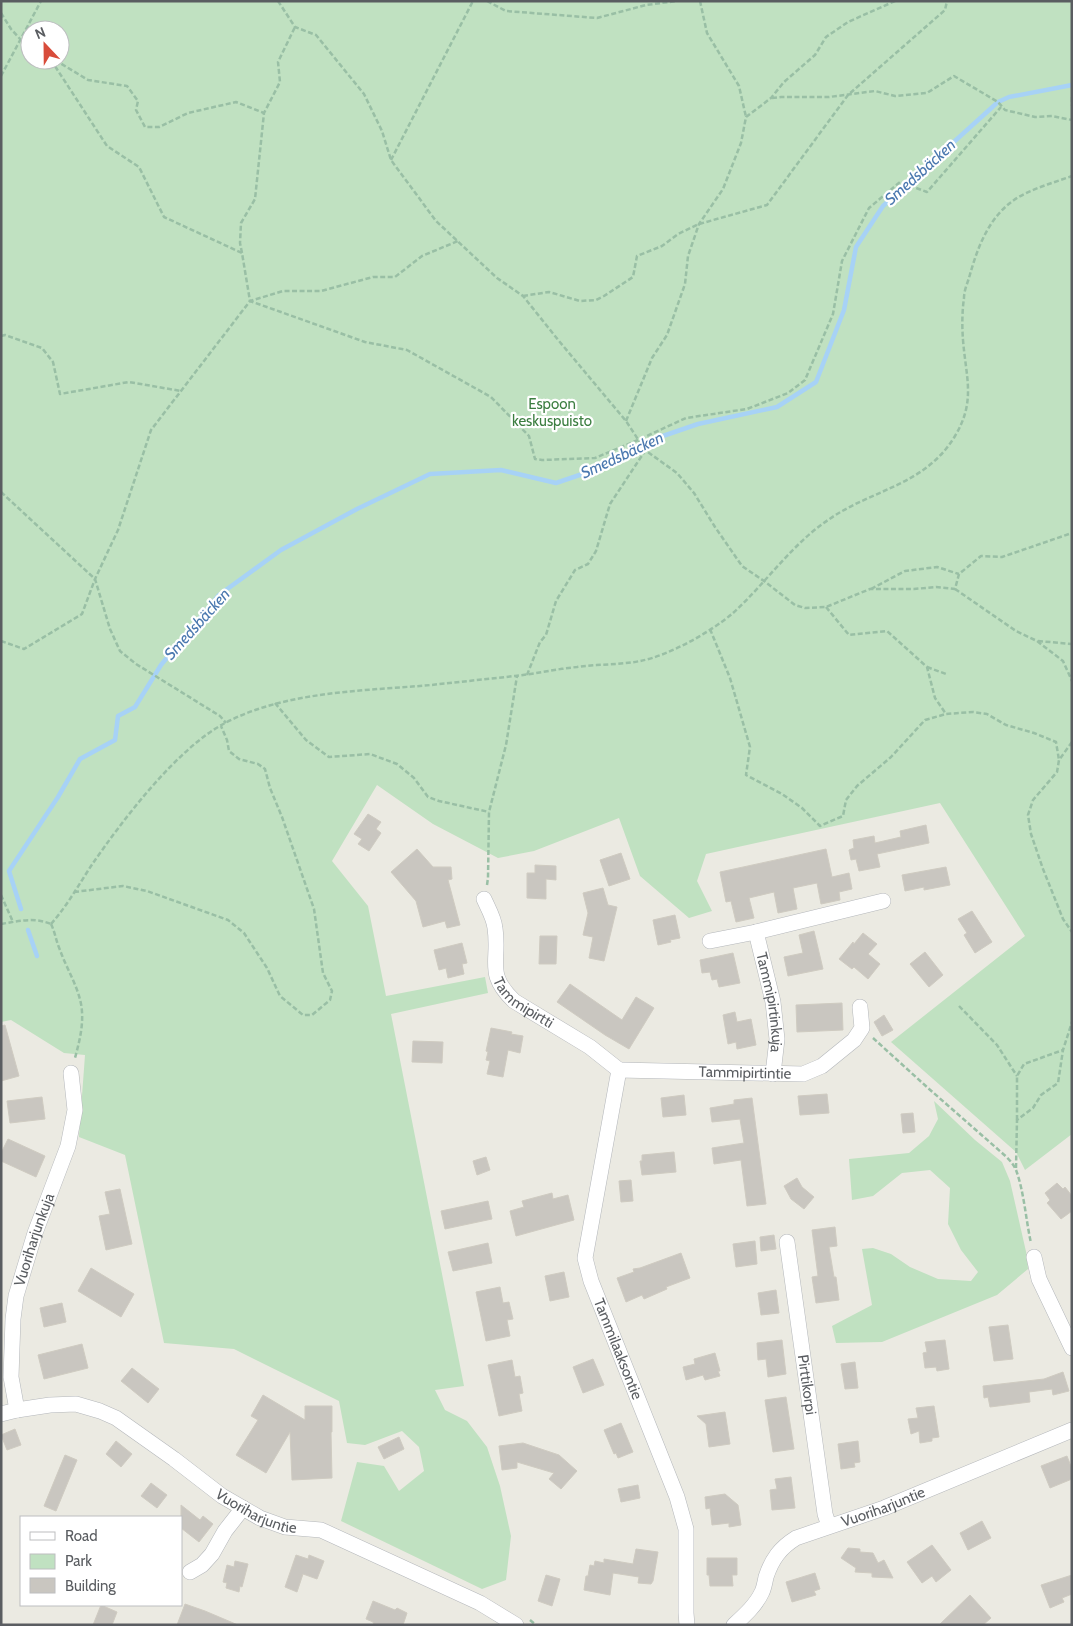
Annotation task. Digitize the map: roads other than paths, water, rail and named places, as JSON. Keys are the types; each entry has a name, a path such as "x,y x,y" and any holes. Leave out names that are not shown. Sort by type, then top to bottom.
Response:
{"street":[{"name":"Tammipirtti","path":"484,899 495,927 495,968 498,982 505,993 514,1001 590,1047 619,1070"},
{"name":"Tammipirtinkuja","path":"710,941 756,932 883,901"},
{"name":"Tammipirtinkuja","path":"756,932 773,1002 777,1040 773,1074"},
{"name":"Tammipirtintie","path":"619,1070 803,1074 822,1066 854,1040 862,1028 860,1007"},
{"name":"Tammilaaksontie","path":"619,1070 584,1258 590,1281 679,1505 686,1529 687,1625"},
{"name":"Vuoriharjunkuja","path":"17,1410 11,1376 12,1319 16,1296 35,1233 68,1146 75,1110 71,1073"},
{"name":"Pirttikorpi","path":"787,1242 828,1526"},
{"path":"1034,1257 1039,1279 1072,1348"},
{"name":"Vuoriharjuntie","path":"1,1414 50,1405 76,1404 116,1418 222,1496 260,1518 285,1528 321,1530 522,1622"},
{"name":"Vuoriharjuntie","path":"734,1625 746,1614 762,1592 772,1561 777,1553 796,1538 884,1508 1072,1430"},
{"path":"190,1572 202,1565 212,1554 225,1531 243,1508"}],"waterway":[{"name":"Smedsbäcken","path":"21,909 9,871 58,797 80,759 115,740 118,716 135,707 161,665 219,595 281,550 357,509 430,474 501,470 556,483 603,467 660,437 698,424 777,407 816,382 844,310 856,247 883,206 998,102 1009,97 1072,85"},
{"name":"Smedsbäcken","path":"28,930 37,956"}],"park label":[{"name":"Espoon keskuspuisto","path":"552,412"}]}
